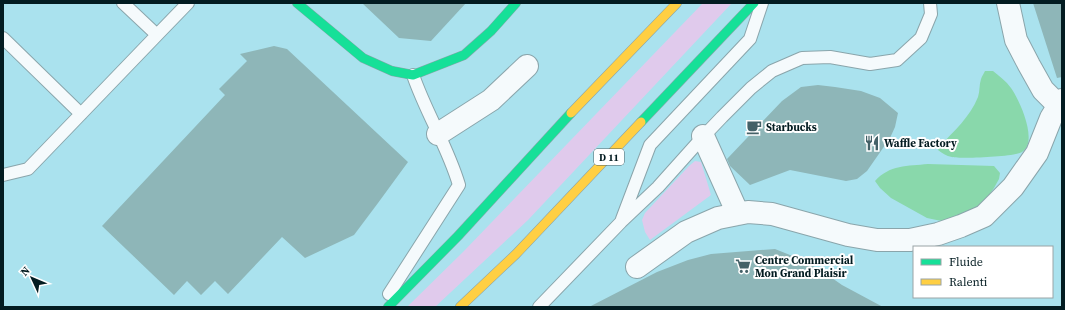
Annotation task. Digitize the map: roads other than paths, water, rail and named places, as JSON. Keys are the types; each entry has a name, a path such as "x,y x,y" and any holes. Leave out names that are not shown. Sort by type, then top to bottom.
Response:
{"main road":[{"path":"296,3 363,58 392,71 413,75 464,55 491,31 516,3"},
{"path":"388,307 458,236 587,96 677,3"},
{"name":"D 11","path":"460,307 516,254 754,3"}],"street":[{"path":"636,268 686,232 718,218 748,212 772,214 848,235 877,240 910,240 938,234 984,216 1014,187 1037,153 1051,118 1061,104 1043,90 1016,40 1008,3"},
{"path":"438,134 490,100 527,66"},
{"path":"703,136 738,214"}],"lane":[{"path":"122,3 157,35"},
{"path":"3,175 28,169 188,3"},
{"path":"621,222 650,145 750,39 762,3"},
{"path":"539,307 621,222 658,187 703,136 751,88 772,71 802,58 830,57 870,64 897,60 921,38 931,14 930,3"},
{"path":"3,38 81,114"},
{"path":"381,307 459,185 454,169 419,93 413,75"}],"place":[{"name":"Starbucks","path":"754,127"},
{"name":"Waffle Factory","path":"872,143"},
{"name":"Centre Commercial Mon Grand Plaisir","path":"743,266"}]}
